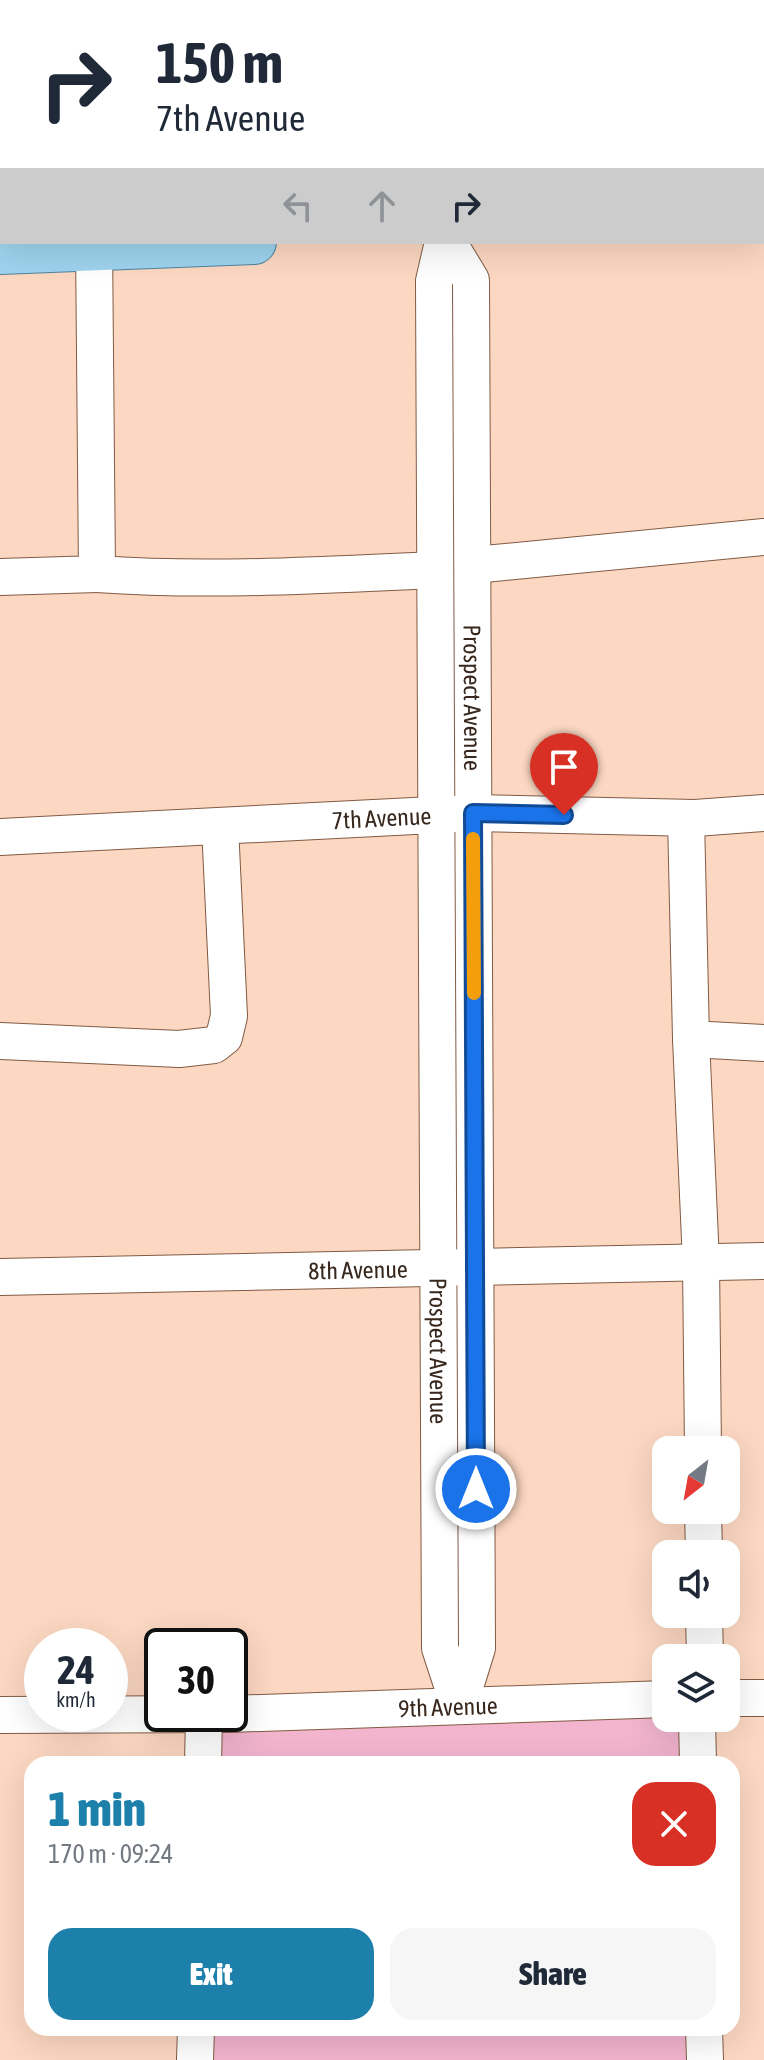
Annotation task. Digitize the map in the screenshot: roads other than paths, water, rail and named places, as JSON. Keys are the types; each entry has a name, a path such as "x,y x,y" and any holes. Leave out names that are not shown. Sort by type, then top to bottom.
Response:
{"main road":[{"path":"10,248 147,244"}],"street":[{"name":"Prospect Avenue","path":"445,244 434,281 440,1648 459,1706"},
{"name":"Prospect Avenue","path":"447,244 471,280 474,565 477,1648 459,1706"},
{"path":"94,245 97,574"},
{"path":"474,565 764,537"},
{"path":"0,577 97,574 152,578 301,576 435,570"},
{"name":"7th Avenue","path":"0,837 473,813 686,818 764,813"},
{"path":"686,818 691,1039 701,1262 703,1436"},
{"path":"0,1041 179,1049 214,1045 224,1037 229,1016 220,826"},
{"path":"691,1039 764,1043"},
{"name":"8th Avenue","path":"0,1277 764,1261"},
{"path":"740,1698 764,1698"},
{"name":"9th Avenue","path":"248,1713 652,1699"},
{"path":"0,1715 144,1715"},
{"path":"203,1756 204,1732"},
{"path":"697,1732 698,1756"},
{"path":"195,2060 196,2036"},
{"path":"704,2036 705,2060"}]}
